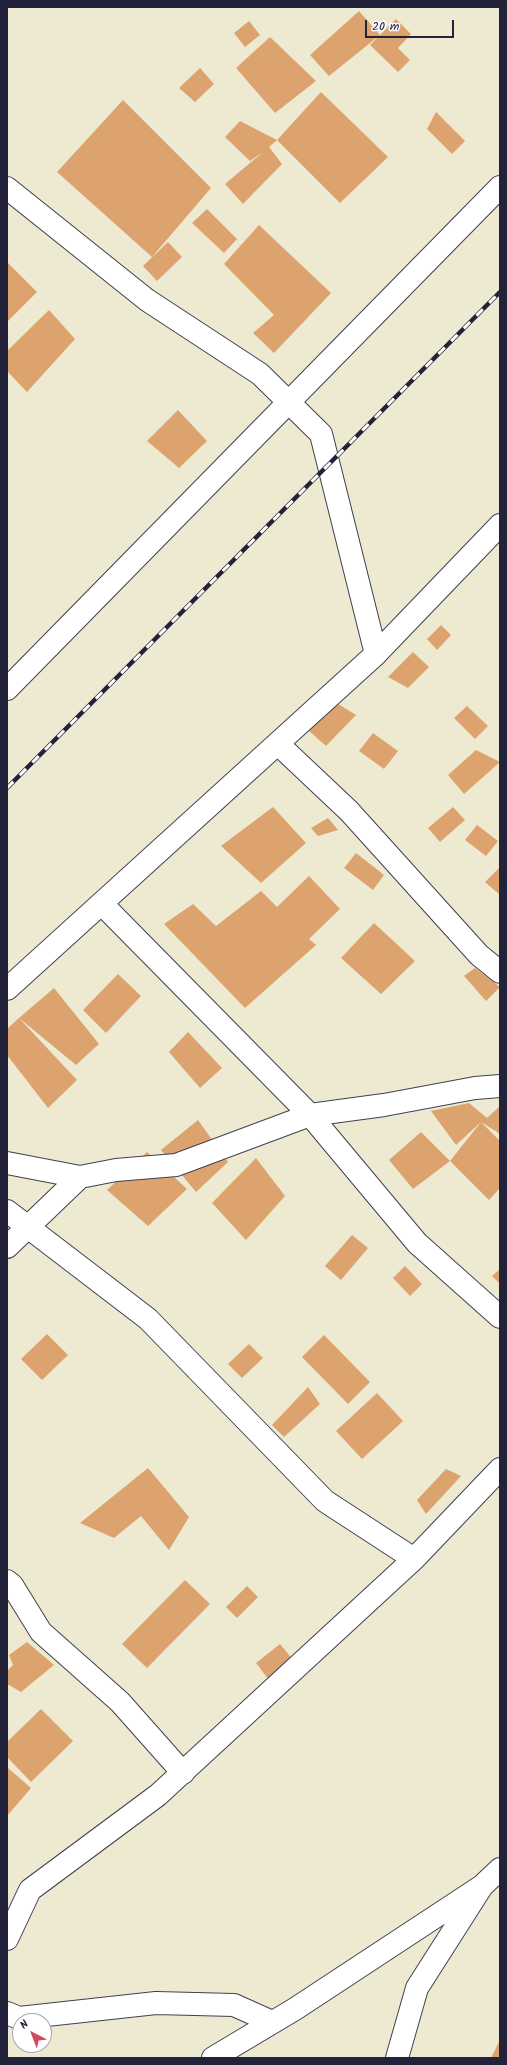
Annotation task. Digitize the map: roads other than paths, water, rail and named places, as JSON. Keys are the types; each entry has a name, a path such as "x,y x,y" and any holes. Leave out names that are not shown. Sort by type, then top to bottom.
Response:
{"street":[{"path":"7,689 500,187"},
{"path":"7,188 147,300 260,374 321,434 376,654"},
{"path":"7,989 376,654 500,525"},
{"path":"278,744 349,811 479,955 500,972"},
{"path":"102,904 310,1115 417,1243 500,1316"},
{"path":"7,1163 80,1177 116,1170 176,1165 310,1115 384,1105 475,1088 500,1086"},
{"path":"7,1247 80,1177"},
{"path":"7,1211 148,1319 325,1501 414,1559"},
{"path":"7,1939 30,1890 158,1795 183,1773 414,1559 500,1469"},
{"path":"9,1584 41,1632 120,1702 183,1773"},
{"path":"213,2058 272,2022 482,1886 500,1869"},
{"path":"397,2058 417,1988 482,1886"},
{"path":"7,2013 20,2018 156,2003 234,2005 272,2022"}],"railway":[{"path":"7,788 500,292"}]}
